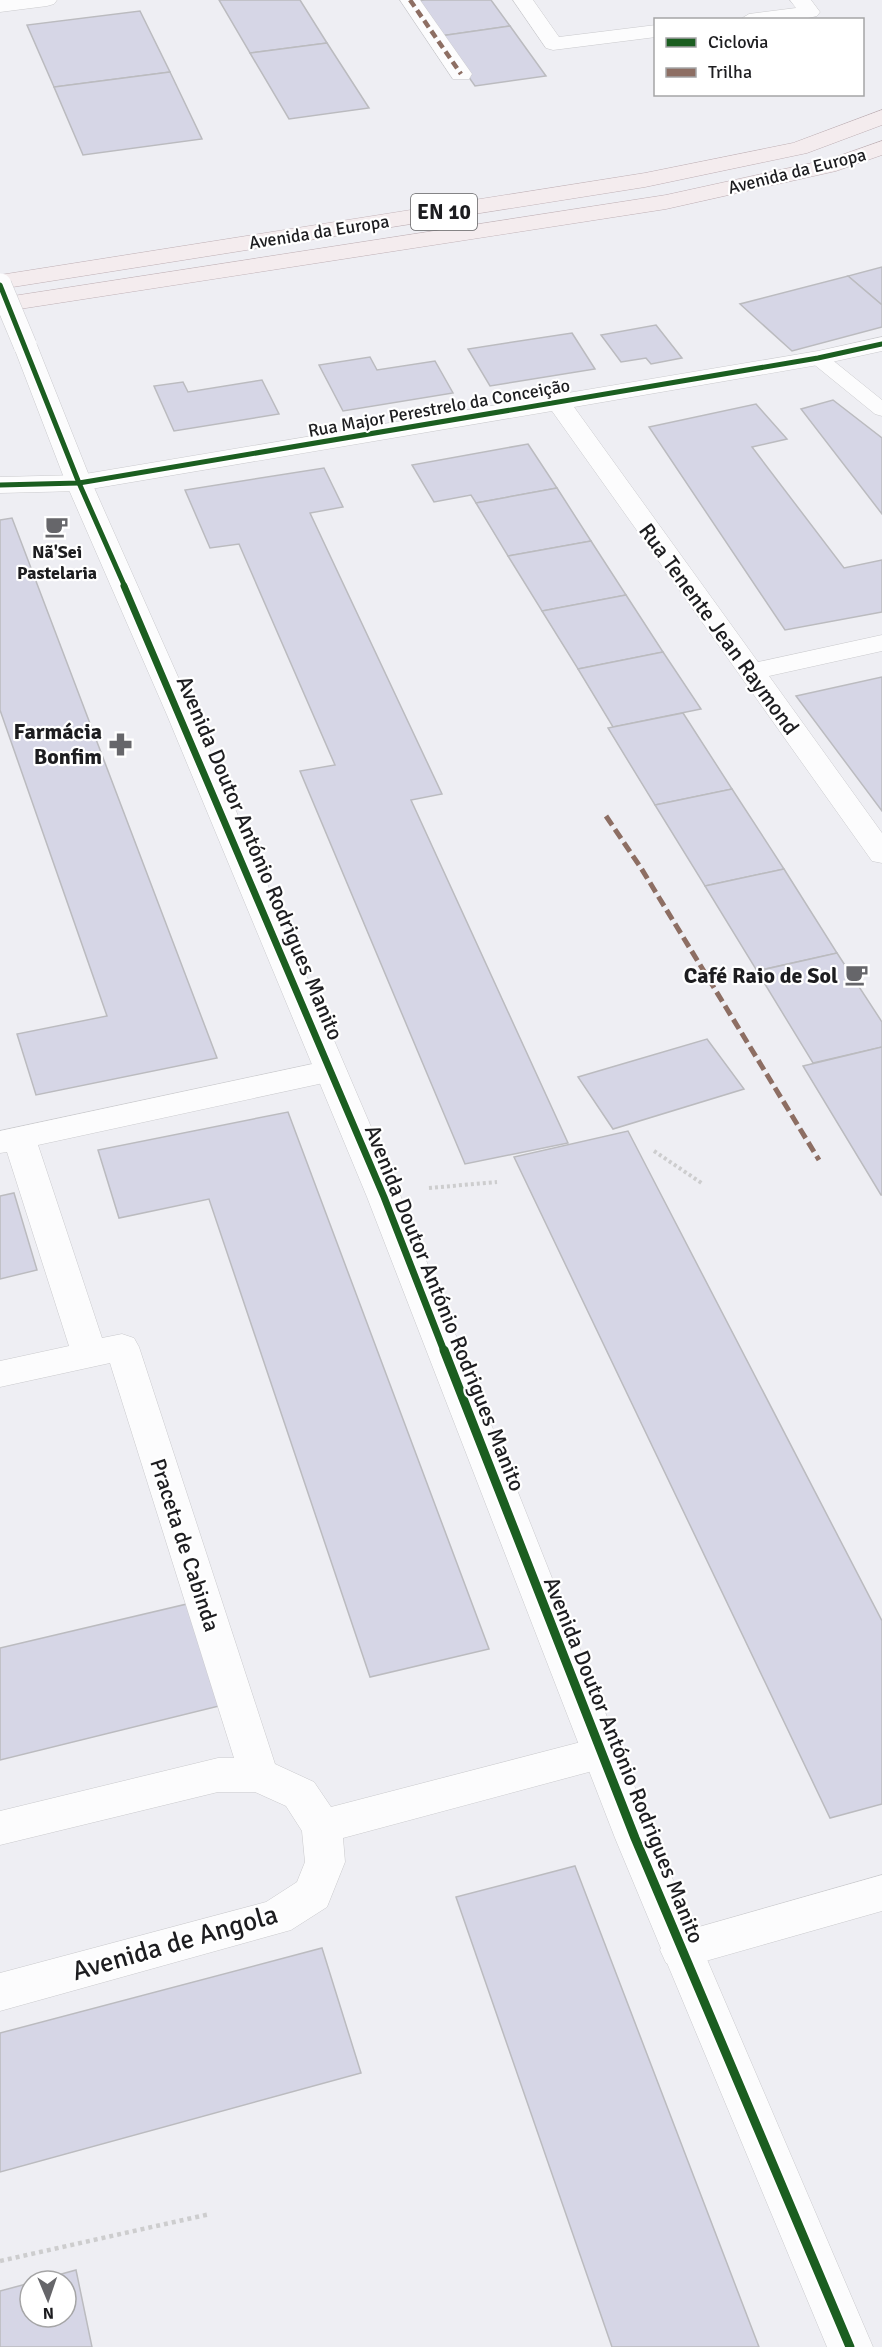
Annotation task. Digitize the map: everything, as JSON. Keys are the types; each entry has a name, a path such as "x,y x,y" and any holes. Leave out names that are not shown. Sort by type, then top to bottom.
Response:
{"main road":[{"name":"Avenida da Europa","path":"0,284 645,180 798,148 882,117"},
{"name":"Avenida da Europa","path":"0,305 666,202 836,164 882,148"}],"street":[{"path":"0,6 47,0"},
{"path":"410,0 460,74"},
{"path":"523,0 554,44 654,31"},
{"path":"764,18 810,12 800,0"},
{"name":"Avenida Doutor António Rodrigues Manito","path":"0,284 79,483 181,715 384,1197 600,1753 850,2347"},
{"name":"Rua Major Perestrelo da Conceição","path":"0,485 79,483 818,358 882,344"},
{"name":"Rua Tenente Jean Raymond","path":"558,402 749,672 882,854"},
{"path":"749,672 882,643"},
{"path":"89,1353 10,1140 331,1071"},
{"name":"Praceta de Cabinda","path":"0,1374 122,1347 259,1775"},
{"path":"322,1827 600,1753"},
{"name":"Avenida de Angola","path":"0,1828 218,1774 259,1775 300,1794 322,1827 326,1862 313,1894 277,1917 0,1992"},
{"path":"681,1950 882,1893"}],"lane":[{"path":"818,358 882,410"}],"path":[{"path":"654,1151 703,1184"},
{"path":"384,1197 441,1186 497,1182"},
{"path":"0,2261 210,2214"}],"building":[{"path":"219,0 300,0 327,43 250,53"},
{"path":"491,0 510,26 440,36 416,1"},
{"path":"140,11 170,72 54,87 27,25"},
{"path":"510,26 546,76 475,86 440,36"},
{"path":"327,43 369,108 289,119 250,53"},
{"path":"170,72 202,139 83,155 54,87"},
{"path":"882,267 882,305 848,276"},
{"path":"848,276 882,305 882,327 792,351 740,304"},
{"path":"656,325 682,358 651,364 646,358 621,362 601,335"},
{"path":"572,333 595,369 490,386 468,349"},
{"path":"370,357 377,370 435,361 453,393 343,411 319,365"},
{"path":"262,380 279,414 174,431 154,386 183,382 188,392"},
{"path":"833,400 882,438 882,514 801,409"},
{"path":"756,404 787,439 752,447 844,568 882,560 882,612 785,630 649,427"},
{"path":"528,444 557,488 476,503 471,495 434,502 412,465"},
{"path":"324,468 343,507 310,513 442,794 411,800 568,1143 465,1164 300,771 335,765 239,544 210,548 185,490"},
{"path":"557,488 591,541 508,556 476,503"},
{"path":"12,518 217,1058 36,1095 17,1034 107,1016 0,710 0,520"},
{"path":"591,541 626,595 542,611 508,556"},
{"path":"626,595 663,652 578,669 542,611"},
{"path":"663,652 701,709 613,727 578,669"},
{"path":"882,677 882,811 796,696"},
{"path":"683,713 732,789 655,805 608,728"},
{"path":"732,789 784,869 705,886 655,805"},
{"path":"784,869 837,953 757,971 705,886"},
{"path":"837,953 882,1022 882,1047 813,1063 757,971"},
{"path":"707,1039 744,1089 613,1129 578,1077"},
{"path":"882,1047 882,1195 881,1195 803,1066"},
{"path":"288,1112 489,1649 370,1677 209,1199 119,1218 98,1150"},
{"path":"628,1131 882,1621 882,1804 830,1818 514,1157"},
{"path":"14,1193 37,1270 0,1279 0,1196"},
{"path":"187,1604 219,1706 0,1760 0,1648"},
{"path":"575,1866 759,2347 612,2347 456,1897"},
{"path":"322,1948 361,2073 0,2172 0,2033"},
{"path":"78,2280 92,2347 0,2347 0,2291 18,2286 18,2329 78,2329"}],"marked path":[{"path":"410,0 461,74"},
{"path":"606,816 641,868 819,1160"}],"cycle path":[{"path":"0,285 79,483 181,715 384,1197 635,1838 850,2347"},
{"path":"0,485 79,483 818,358 882,344"}],"place":[{"name":"Nã'Sei Pastelaria","path":"57,526"},
{"name":"Farmácia Bonfim","path":"120,744"},
{"name":"Café Raio de Sol","path":"856,975"}]}
